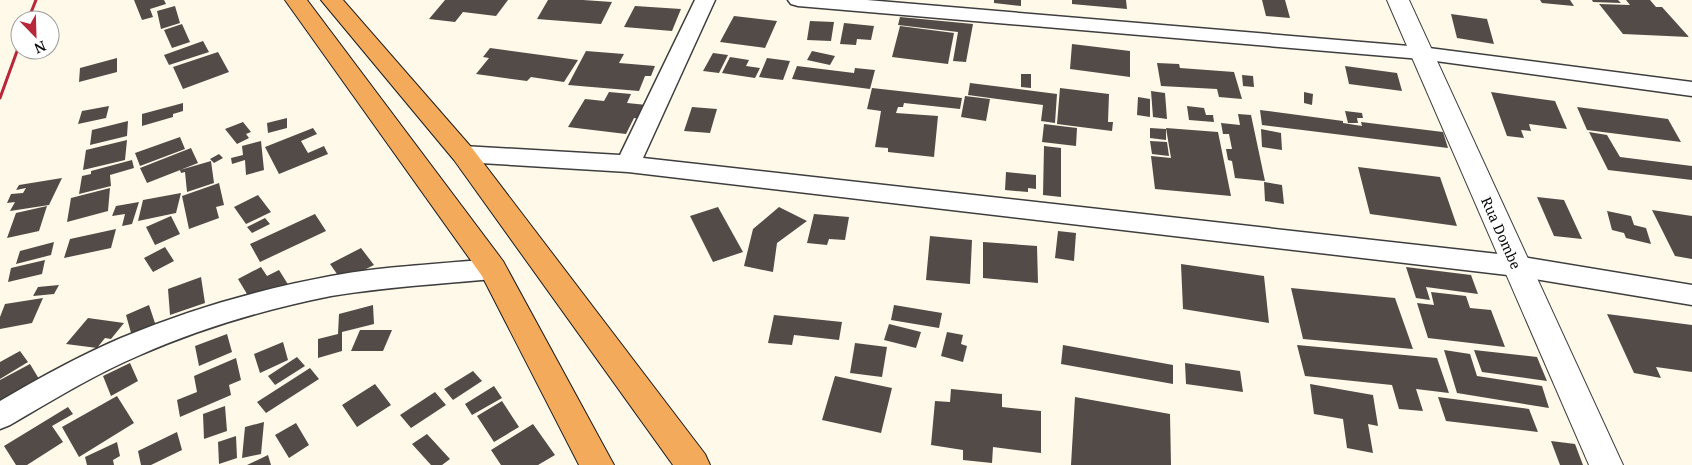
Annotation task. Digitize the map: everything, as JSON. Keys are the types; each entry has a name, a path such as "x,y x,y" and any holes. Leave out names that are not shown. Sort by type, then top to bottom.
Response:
{"highway":[{"path":"296,0 493,269 597,465"},
{"path":"332,0 463,154 692,465"}],"street":[{"path":"628,164 705,0"},
{"path":"798,0 1421,53 1692,89"},
{"name":"Rua Dombe","path":"1398,0 1606,465"},
{"path":"463,154 628,164 1516,266 1692,295"},
{"path":"0,416 64,379 130,347 210,316 309,290 379,280 493,269"}],"building":[{"path":"134,0 164,0 166,4 150,9 153,17 142,20"},
{"path":"445,0 508,0 496,16 463,12 455,22 429,19"},
{"path":"548,0 612,2 601,24 537,19"},
{"path":"994,0 1021,0 1021,6 994,3"},
{"path":"1072,0 1126,0 1127,9 1072,4"},
{"path":"1262,0 1285,0 1290,18 1266,16"},
{"path":"1540,0 1570,0 1574,6 1542,3"},
{"path":"1592,0 1618,0 1621,3 1593,2"},
{"path":"1626,0 1650,0 1656,7 1662,7 1689,37 1623,34 1599,4 1630,5"},
{"path":"175,6 180,23 161,29 157,11"},
{"path":"635,6 681,9 672,31 624,27"},
{"path":"1451,14 1487,19 1494,44 1457,38"},
{"path":"734,16 777,21 765,48 720,42"},
{"path":"900,17 973,24 966,62 953,61 958,32 898,25"},
{"path":"810,21 834,22 831,41 807,40"},
{"path":"844,23 874,26 871,40 857,39 856,45 840,44"},
{"path":"182,24 190,42 172,48 164,30"},
{"path":"900,26 954,33 948,64 892,57"},
{"path":"203,41 209,52 169,65 164,55"},
{"path":"1072,44 1130,51 1130,77 1070,69"},
{"path":"490,48 578,60 564,82 531,77 527,81 476,74 489,58 483,57"},
{"path":"586,51 624,54 619,63 655,66 651,76 645,76 639,91 568,85"},
{"path":"812,51 835,56 830,65 807,60"},
{"path":"218,52 229,72 183,89 173,67"},
{"path":"713,53 728,55 719,73 703,71"},
{"path":"730,57 749,60 746,66 760,68 755,78 722,73"},
{"path":"117,58 117,72 79,82 80,68"},
{"path":"767,58 790,61 783,80 759,77"},
{"path":"1157,63 1179,64 1180,68 1234,72 1242,99 1219,97 1217,89 1161,86"},
{"path":"797,66 854,73 855,68 875,70 870,89 792,79"},
{"path":"1345,66 1397,73 1402,91 1349,84"},
{"path":"1021,74 1031,74 1031,88 1021,87"},
{"path":"1242,75 1253,76 1254,87 1243,86"},
{"path":"970,83 1057,94 1055,123 1041,121 1043,105 968,95"},
{"path":"872,88 962,98 960,109 904,103 903,107 898,107 896,113 938,116 934,157 888,152 888,148 875,147 881,111 867,109"},
{"path":"1060,88 1109,94 1108,122 1113,122 1112,131 1057,124"},
{"path":"1151,91 1165,93 1167,119 1153,117"},
{"path":"609,92 631,94 627,103 647,105 640,119 634,118 626,134 568,127 585,99 604,101"},
{"path":"1304,92 1313,94 1312,105 1304,103"},
{"path":"1491,92 1555,101 1567,129 1529,124 1531,131 1521,130 1524,138 1507,136"},
{"path":"965,96 990,99 986,121 961,117"},
{"path":"1138,97 1150,99 1150,117 1137,115"},
{"path":"183,103 183,111 173,114 173,117 142,126 142,114"},
{"path":"109,106 106,118 78,124 82,111"},
{"path":"1187,106 1204,108 1206,115 1213,115 1214,122 1189,120"},
{"path":"692,107 717,109 710,133 684,131"},
{"path":"1577,107 1668,119 1681,142 1587,130"},
{"path":"1260,110 1343,121 1343,123 1362,126 1361,122 1443,132 1448,148 1262,125"},
{"path":"1345,111 1362,113 1363,118 1357,118 1358,123 1348,123"},
{"path":"1238,114 1251,115 1265,181 1235,178 1232,161 1228,160 1226,149 1232,149 1229,134 1223,134 1221,123 1240,125"},
{"path":"287,118 287,128 268,133 267,123"},
{"path":"128,121 127,136 90,145 92,130"},
{"path":"243,122 251,132 246,134 249,138 237,144 225,129"},
{"path":"1044,124 1077,128 1076,146 1042,142"},
{"path":"313,128 317,134 301,141 308,153 324,146 328,154 279,174 265,147"},
{"path":"1150,128 1166,129 1166,140 1150,138"},
{"path":"1166,128 1218,132 1231,196 1155,189 1151,156 1171,158"},
{"path":"1261,129 1281,133 1282,150 1262,147"},
{"path":"1589,132 1607,135 1620,157 1692,166 1692,180 1608,170"},
{"path":"180,137 185,149 140,166 135,153"},
{"path":"127,140 125,160 83,170 86,150"},
{"path":"261,141 264,170 246,175 245,160 232,164 231,158 243,155 242,146"},
{"path":"1150,141 1167,142 1169,156 1152,154"},
{"path":"1044,146 1061,148 1061,197 1043,195"},
{"path":"191,148 198,163 147,183 140,168"},
{"path":"219,154 223,158 214,163 210,159"},
{"path":"132,160 134,168 110,175 111,186 79,194 82,176 91,174 91,171"},
{"path":"211,161 214,183 187,192 185,172 181,173 180,170"},
{"path":"1358,167 1440,177 1457,226 1370,214"},
{"path":"1006,172 1036,175 1036,189 1028,188 1028,192 1005,190"},
{"path":"62,178 49,205 10,211 15,202 7,203 11,194 23,193 26,188 16,190 19,185"},
{"path":"1264,182 1282,185 1284,204 1265,201"},
{"path":"219,183 224,205 216,207 219,218 189,229 182,196"},
{"path":"110,188 108,211 67,222 71,198"},
{"path":"181,193 176,213 138,221 143,200"},
{"path":"258,195 271,212 246,224 234,207"},
{"path":"1537,197 1564,200 1582,239 1554,236"},
{"path":"139,202 132,224 122,226 125,214 112,216 116,206"},
{"path":"47,206 39,231 7,238 16,213"},
{"path":"718,207 743,252 713,262 690,216"},
{"path":"779,207 807,221 777,243 773,272 744,266 753,229"},
{"path":"1652,210 1692,216 1692,259 1675,256"},
{"path":"1607,211 1631,216 1634,225 1646,228 1651,244 1626,238 1624,233 1612,230"},
{"path":"315,214 326,231 260,262 250,244"},
{"path":"814,214 849,217 845,240 829,239 827,245 807,243"},
{"path":"171,216 180,234 155,245 146,227"},
{"path":"265,218 270,224 252,233 247,227"},
{"path":"116,229 111,248 64,258 70,239"},
{"path":"1058,231 1076,233 1074,261 1055,258"},
{"path":"930,236 972,240 970,284 926,280"},
{"path":"54,242 51,255 16,264 20,251"},
{"path":"983,242 1037,246 1038,283 983,278"},
{"path":"165,247 174,261 153,272 144,258"},
{"path":"361,248 374,265 342,281 330,264"},
{"path":"45,260 42,274 8,282 11,268"},
{"path":"1181,264 1264,276 1269,323 1183,309"},
{"path":"261,267 267,276 279,270 289,286 253,304 238,279"},
{"path":"1406,267 1471,275 1478,294 1426,287 1430,300 1416,298"},
{"path":"201,277 205,303 170,315 168,289"},
{"path":"59,285 54,294 33,296 38,287"},
{"path":"1291,288 1395,298 1413,349 1303,339"},
{"path":"1431,292 1466,296 1470,308 1491,310 1505,347 1428,338 1417,303 1434,305"},
{"path":"43,298 32,323 0,329 0,317 5,304"},
{"path":"149,305 157,329 133,340 126,315"},
{"path":"373,305 374,324 342,332 342,351 318,358 318,339 338,334 339,314"},
{"path":"894,305 942,313 939,328 891,320"},
{"path":"1607,314 1692,325 1692,372 1656,367 1661,378 1634,373"},
{"path":"774,315 842,322 839,340 794,335 792,345 768,343"},
{"path":"88,318 124,323 111,339 105,338 97,348 66,344"},
{"path":"889,324 921,332 916,348 884,340"},
{"path":"360,330 392,330 383,351 351,351"},
{"path":"947,332 963,335 961,344 967,346 963,362 941,356"},
{"path":"227,334 232,352 199,366 195,346"},
{"path":"283,342 288,360 260,373 254,354"},
{"path":"855,343 887,347 882,377 850,373"},
{"path":"1063,345 1173,365 1173,384 1061,364"},
{"path":"1297,345 1437,358 1449,393 1416,389 1423,411 1399,409 1392,385 1305,376"},
{"path":"1444,350 1470,354 1477,376 1542,386 1549,408 1457,393"},
{"path":"1474,350 1537,357 1547,381 1482,372"},
{"path":"20,351 28,362 0,379 0,362"},
{"path":"297,357 305,366 275,385 268,376"},
{"path":"236,358 241,380 229,385 231,395 180,417 177,400 197,392 194,376"},
{"path":"130,363 138,381 111,396 103,376"},
{"path":"1185,363 1240,371 1243,392 1186,384"},
{"path":"30,364 42,384 0,413 0,380"},
{"path":"310,368 319,379 266,413 257,402"},
{"path":"473,371 482,381 453,400 444,389"},
{"path":"835,376 892,388 881,433 822,420"},
{"path":"375,384 391,405 357,427 342,405"},
{"path":"1310,384 1373,395 1378,426 1368,424 1373,453 1347,448 1343,419 1314,414"},
{"path":"494,386 502,398 472,415 465,404"},
{"path":"951,389 1002,394 1002,407 1041,411 1041,453 993,447 992,463 963,460 963,450 931,445 935,401 950,402"},
{"path":"435,392 446,405 411,428 400,415"},
{"path":"117,396 134,423 79,457 62,427"},
{"path":"1075,397 1170,414 1171,465 1071,465"},
{"path":"1438,397 1529,409 1538,432 1446,421"},
{"path":"502,401 519,427 494,442 477,416"},
{"path":"225,406 227,431 204,439 203,414"},
{"path":"68,407 73,414 52,426 63,442 27,465 16,465 4,446"},
{"path":"264,422 261,454 242,458 245,427"},
{"path":"296,423 309,445 289,458 275,435"},
{"path":"533,424 555,455 538,465 501,465 491,450"},
{"path":"177,432 182,450 151,465 141,465 138,451"},
{"path":"427,434 450,459 442,465 431,465 412,444"},
{"path":"236,436 237,458 219,464 218,442"},
{"path":"1551,441 1575,444 1583,465 1560,465"},
{"path":"117,442 120,456 113,460 114,465 87,465 85,457"},
{"path":"268,455 271,465 247,465"}],"railway":[{"path":"32,10 36,0"},
{"path":"0,98 14,60"}]}
